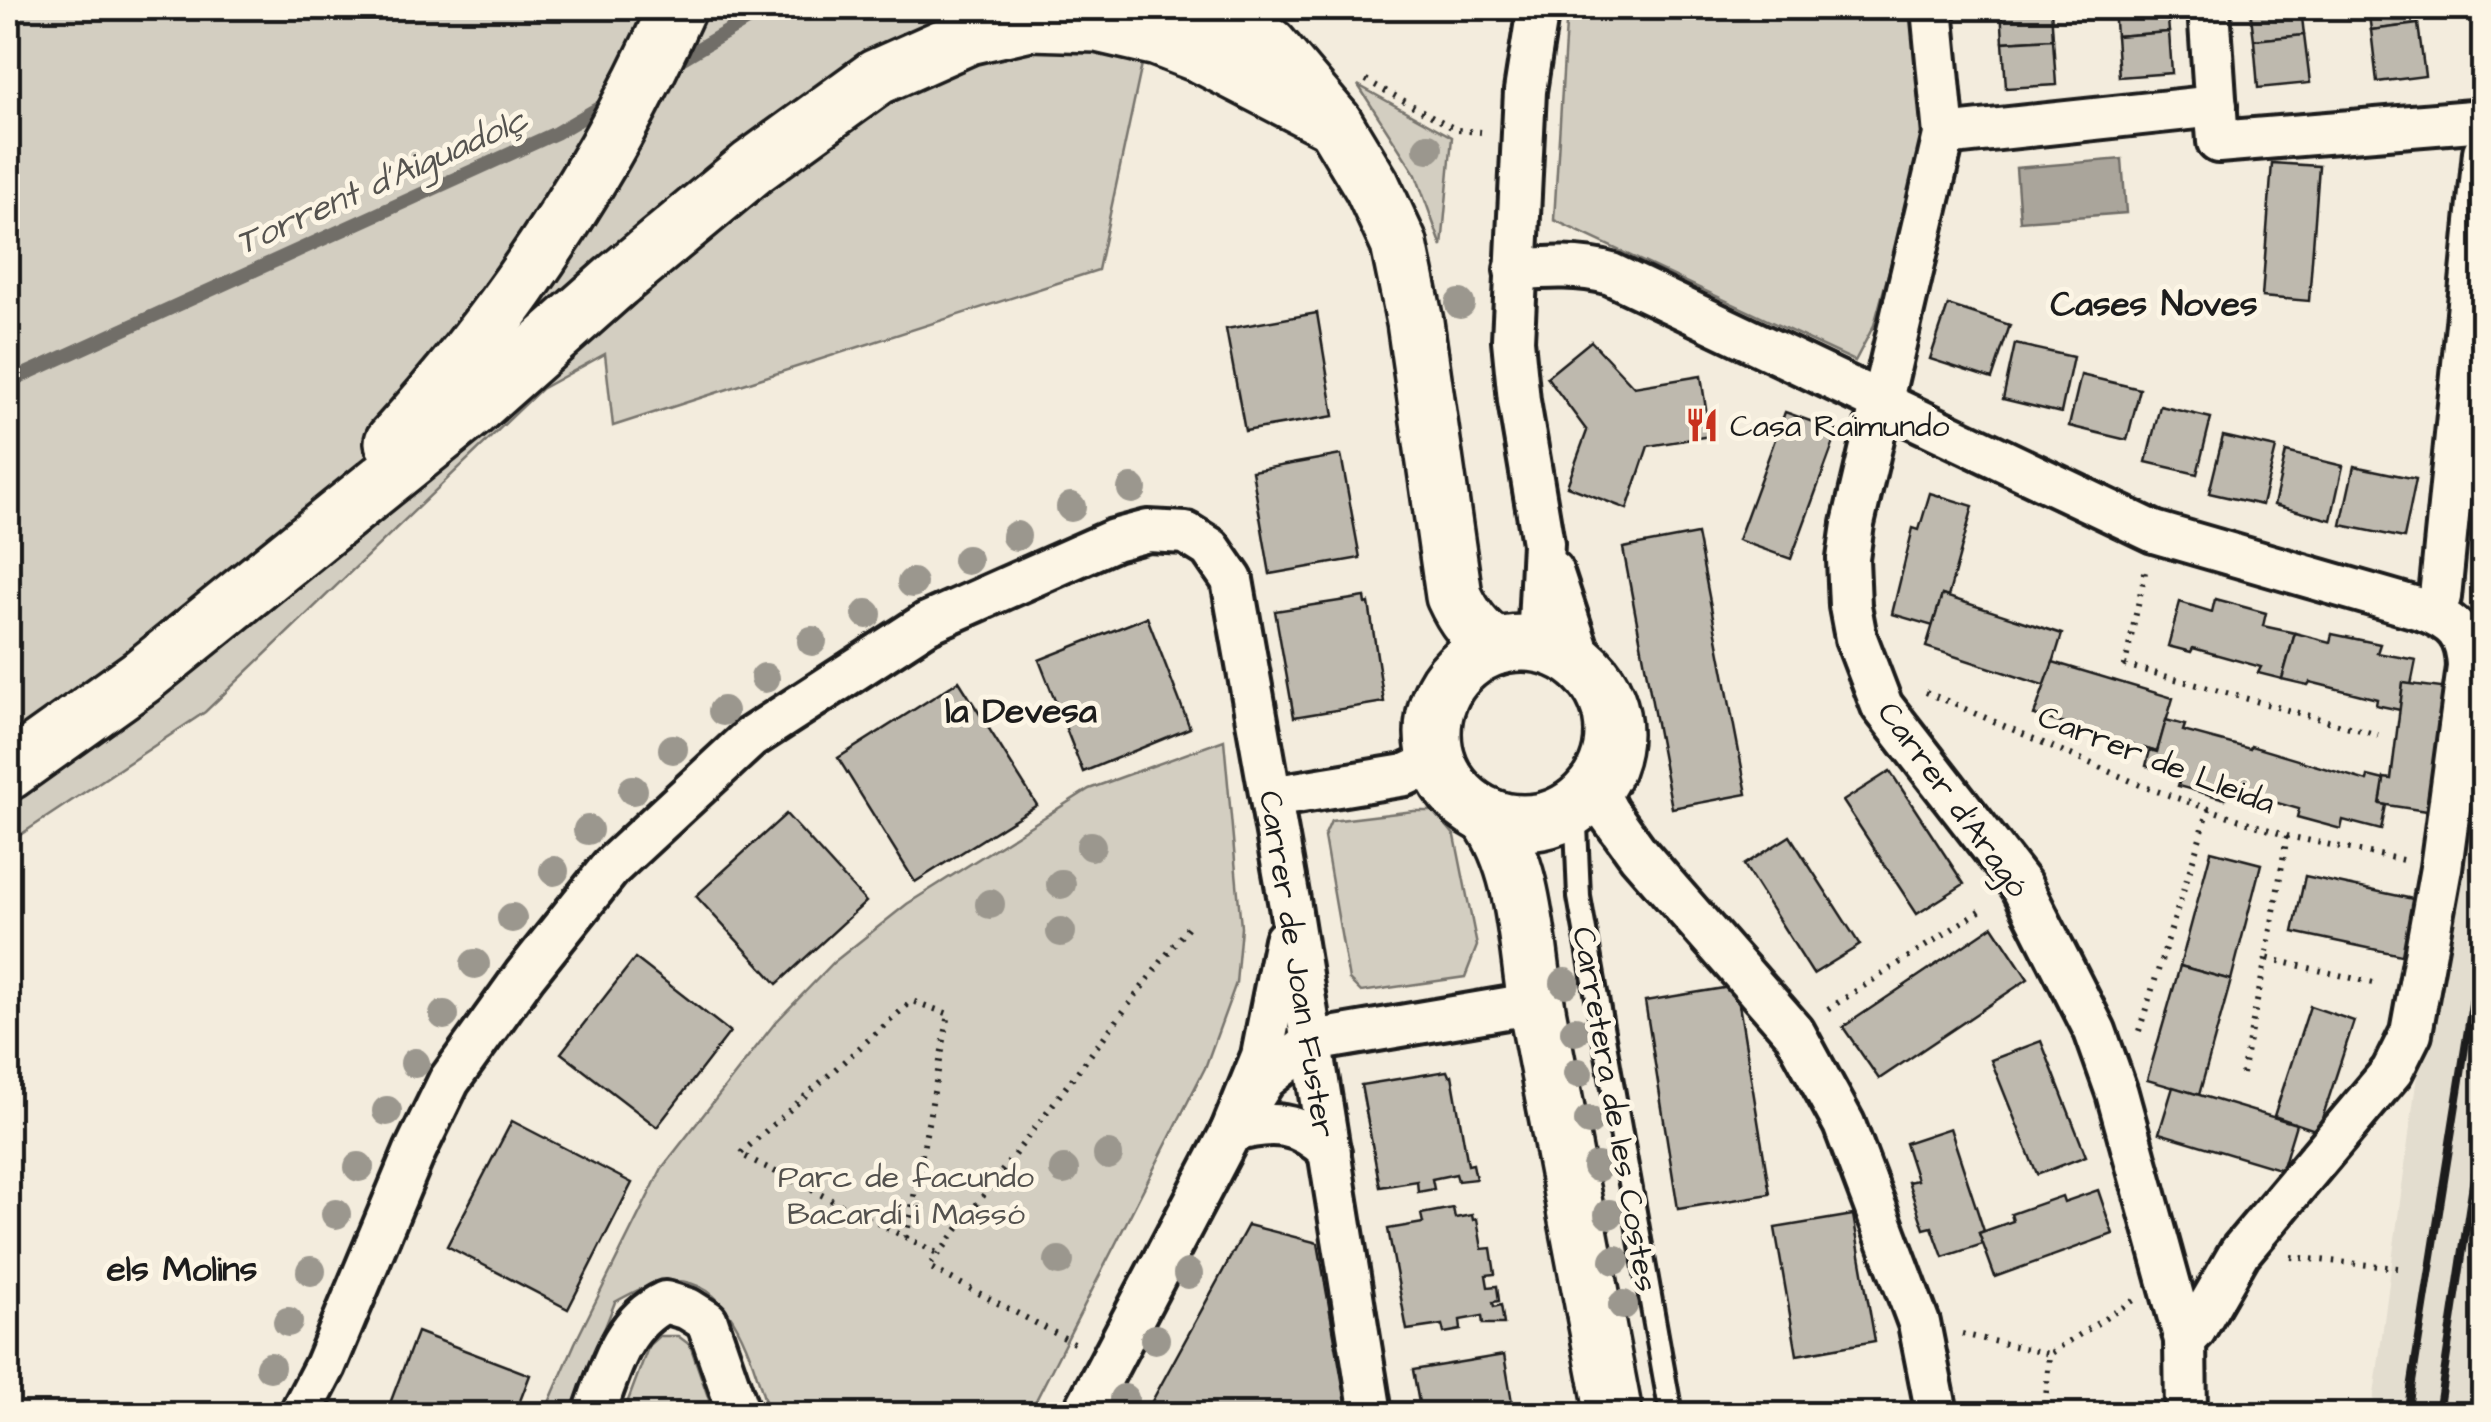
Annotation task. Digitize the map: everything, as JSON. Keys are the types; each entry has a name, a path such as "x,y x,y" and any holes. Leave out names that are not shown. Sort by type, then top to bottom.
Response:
{"main road":[{"path":"1212,8 1269,46 1334,123 1372,186 1399,244 1415,322 1447,559 1454,596 1464,618 1478,634 1538,652 1600,685 1610,710 1613,737 1608,763 1551,807 1469,805 1454,790 1434,752 1433,728 1446,685 1447,559"},
{"path":"271,572 397,438 500,312 605,156 666,22"},
{"path":"8,772 141,678 472,410 616,281 753,167 877,77 969,36 1030,22 1096,24 1158,38 1202,55 1334,123"},
{"path":"1446,685 1476,656 1538,652"},
{"name":"Carretera de les Costes","path":"1551,807 1502,836 1522,911 1614,1414"}],"street":[{"path":"1538,8 1525,91 1515,262 1514,362 1543,543 1538,652"},
{"name":"Carrer d'Aragó","path":"1932,8 1944,135 1880,402 1848,560 1850,606 1865,666 1882,706 2020,885 2095,1031 2118,1094 2184,1340 2186,1414"},
{"path":"2209,8 2218,142 2484,120"},
{"path":"1944,135 2216,106"},
{"path":"2424,610 2440,597 2484,152"},
{"path":"1515,262 1589,268 1611,274 2154,532 2424,610 2458,628 2468,645 2468,667 2441,868 2411,1033 2392,1071 2240,1252 2195,1330 2184,1340"},
{"name":"Carrer de Joan Fuster","path":"300,1414 325,1366 414,1151 450,1081 525,975 610,867 750,738 927,623 1114,540 1148,530 1186,533 1210,548 1232,580 1313,1041 1372,1414"},
{"path":"1271,797 1405,775 1422,766 1434,752"},
{"path":"1551,807 1608,812 1639,855 1794,1032 1844,1124 1919,1323 1937,1414"},
{"path":"1231,1132 1262,1056 1280,982 1290,906"},
{"path":"1083,1414 1231,1132 1265,1079 1313,1041 1536,1004"},
{"path":"1231,1132 1262,1123 1290,1127 1318,1140 1330,1152"},
{"path":"594,1414 623,1340 645,1312 665,1302 688,1309 707,1321 739,1414"}],"lane":[{"name":"Carretera de les Costes","path":"1551,807 1576,855 1579,896 1671,1414"}],"path":[{"path":"1354,73 1456,130 1523,135"},
{"path":"2154,532 2125,665 2378,735"},
{"name":"Carrer de Lleida","path":"1865,666 2144,787 2287,836 2441,868"},
{"path":"2118,1094 2209,809"},
{"path":"2242,1074 2287,836"},
{"path":"1794,1032 2020,885"},
{"path":"1111,1362 930,1266 1190,924"},
{"path":"2266,958 2418,993"},
{"path":"906,1238 949,1014 912,1000 740,1154 906,1238 939,1254"},
{"path":"2240,1252 2398,1268"},
{"path":"1919,1323 2049,1354 2169,1278"},
{"path":"2045,1414 2049,1354"}],"shaded area":[{"path":"2122,159 2126,213 2020,221 2016,168"},
{"path":"2483,585 2483,1414 2372,1414 2374,1395"}],"green space":[{"path":"8,8 1154,8 1098,270 613,426 605,354 541,389 205,712 8,843"},
{"path":"1570,8 1911,8 1925,140 1874,325 1855,361 1554,220"},
{"path":"1358,85 1452,137 1442,247 1416,175"},
{"name":"Parc de facundo Bacardí i Massó","path":"1224,740 1241,927 1236,983 1205,1068 1029,1414 769,1414 748,1351 726,1310 712,1294 694,1284 672,1281 650,1285 615,1302 571,1414 544,1414 662,1168 775,1023 834,962 907,904 1089,789"},
{"path":"1434,811 1455,836 1477,946 1465,977 1361,992 1349,980 1324,837 1331,821"},
{"path":"659,1336 678,1336 690,1345 714,1414 623,1414 649,1345"}],"building":[{"path":"2001,8 2051,8 2053,39 2003,42"},
{"path":"2114,8 2167,8 2169,32 2116,36"},
{"path":"2250,8 2301,8 2304,35 2254,40"},
{"path":"2368,8 2416,8 2418,24 2371,30"},
{"path":"2418,24 2425,76 2377,82 2371,30"},
{"path":"2169,32 2172,73 2119,77 2116,36"},
{"path":"2304,35 2310,83 2258,88 2254,40"},
{"path":"2053,39 2056,85 2006,88 2003,42"},
{"path":"2272,163 2319,166 2309,301 2262,297"},
{"path":"1948,305 2010,325 1992,379 1930,359"},
{"path":"1317,313 1334,416 1245,431 1226,329"},
{"path":"1591,341 1634,387 1701,376 1710,436 1648,446 1627,509 1567,486 1587,431 1547,377"},
{"path":"2015,344 2073,357 2061,413 2003,399"},
{"path":"2081,375 2140,389 2127,440 2069,426"},
{"path":"2160,406 2211,418 2197,474 2146,462"},
{"path":"1785,412 1838,431 1791,559 1738,540"},
{"path":"2223,436 2276,448 2262,505 2209,493"},
{"path":"2286,452 2343,466 2331,520 2274,505"},
{"path":"1341,455 1360,558 1270,574 1252,471"},
{"path":"2354,466 2416,479 2404,538 2341,525"},
{"path":"1930,493 1973,506 1948,597 1942,595 1933,626 1892,614 1913,528 1919,530"},
{"path":"1697,534 1747,794 1672,808 1623,548"},
{"path":"1942,595 2062,634 2046,686 1926,647"},
{"path":"1365,597 1384,702 1294,717 1275,611"},
{"path":"2215,599 2266,613 2263,626 2295,633 2282,679 2258,673 2261,667 2193,648 2191,652 2168,646 2180,602 2212,612"},
{"path":"1147,617 1190,728 1083,772 1039,660"},
{"path":"2295,633 2330,642 2332,634 2380,644 2377,653 2416,660 2411,685 2403,683 2400,710 2376,705 2377,699 2282,679"},
{"path":"2053,662 2173,698 2157,752 2034,715"},
{"path":"959,681 1037,805 915,882 838,758"},
{"path":"2403,683 2449,689 2433,812 2380,804 2384,778 2391,779"},
{"path":"2166,720 2185,725 2183,731 2250,749 2251,746 2367,781 2368,776 2384,780 2380,804 2386,805 2381,830 2343,820 2341,829 2297,817 2299,809 2228,789 2225,799 2178,786 2181,776 2146,766 2150,750 2157,752"},
{"path":"1890,771 1964,884 1917,914 1843,801"},
{"path":"786,814 866,902 777,984 696,896"},
{"path":"1790,836 1860,945 1813,974 1744,865"},
{"path":"2211,851 2261,864 2231,980 2180,966"},
{"path":"2305,876 2427,902 2415,958 2293,932"},
{"path":"1993,926 2028,979 1879,1079 1843,1027"},
{"path":"635,958 730,1032 657,1127 561,1053"},
{"path":"2180,966 2231,980 2199,1095 2147,1080"},
{"path":"1736,986 1770,1194 1678,1209 1645,1001"},
{"path":"2310,1006 2354,1021 2318,1131 2274,1116"},
{"path":"2041,1041 2086,1156 2037,1175 1991,1060"},
{"path":"1447,1071 1452,1075 1468,1165 1473,1164 1476,1179 1458,1181 1456,1174 1432,1179 1434,1189 1418,1192 1417,1181 1380,1187 1361,1085"},
{"path":"2173,1087 2296,1124 2282,1170 2159,1133"},
{"path":"512,1121 632,1183 568,1309 447,1246"},
{"path":"1950,1128 1984,1231 1979,1233 1983,1244 1943,1257 1932,1227 1924,1229 1908,1182 1917,1180 1905,1143"},
{"path":"2098,1190 2113,1234 1995,1277 1979,1233 2013,1221 2011,1214 2062,1196 2064,1202"},
{"path":"1453,1208 1455,1218 1472,1215 1473,1220 1477,1219 1482,1249 1491,1248 1495,1274 1486,1275 1488,1287 1497,1286 1499,1301 1493,1302 1494,1307 1501,1305 1504,1324 1483,1324 1482,1316 1460,1320 1461,1330 1444,1333 1442,1325 1407,1330 1388,1229 1423,1223 1421,1214"},
{"path":"1853,1215 1875,1341 1797,1355 1775,1228"},
{"path":"1248,1225 1318,1243 1348,1414 1145,1414"},
{"path":"417,1332 530,1375 515,1414 386,1414"},
{"path":"1504,1355 1514,1414 1421,1414 1413,1370"}],"waterway":[{"name":"Torrent d'Aiguadolç","path":"671,65 767,8"},
{"name":"Torrent d'Aiguadolç","path":"8,382 556,133 609,102"}],"railway":[{"path":"2407,1414 2484,928"},
{"path":"2438,1414 2484,1111"}],"place":[{"name":"Casa Raimundo","path":"1702,425"}],"district":[{"name":"Cases Noves","path":"2154,303"},
{"name":"la Devesa","path":"1021,710"},
{"name":"els Molins","path":"182,1268"}]}
